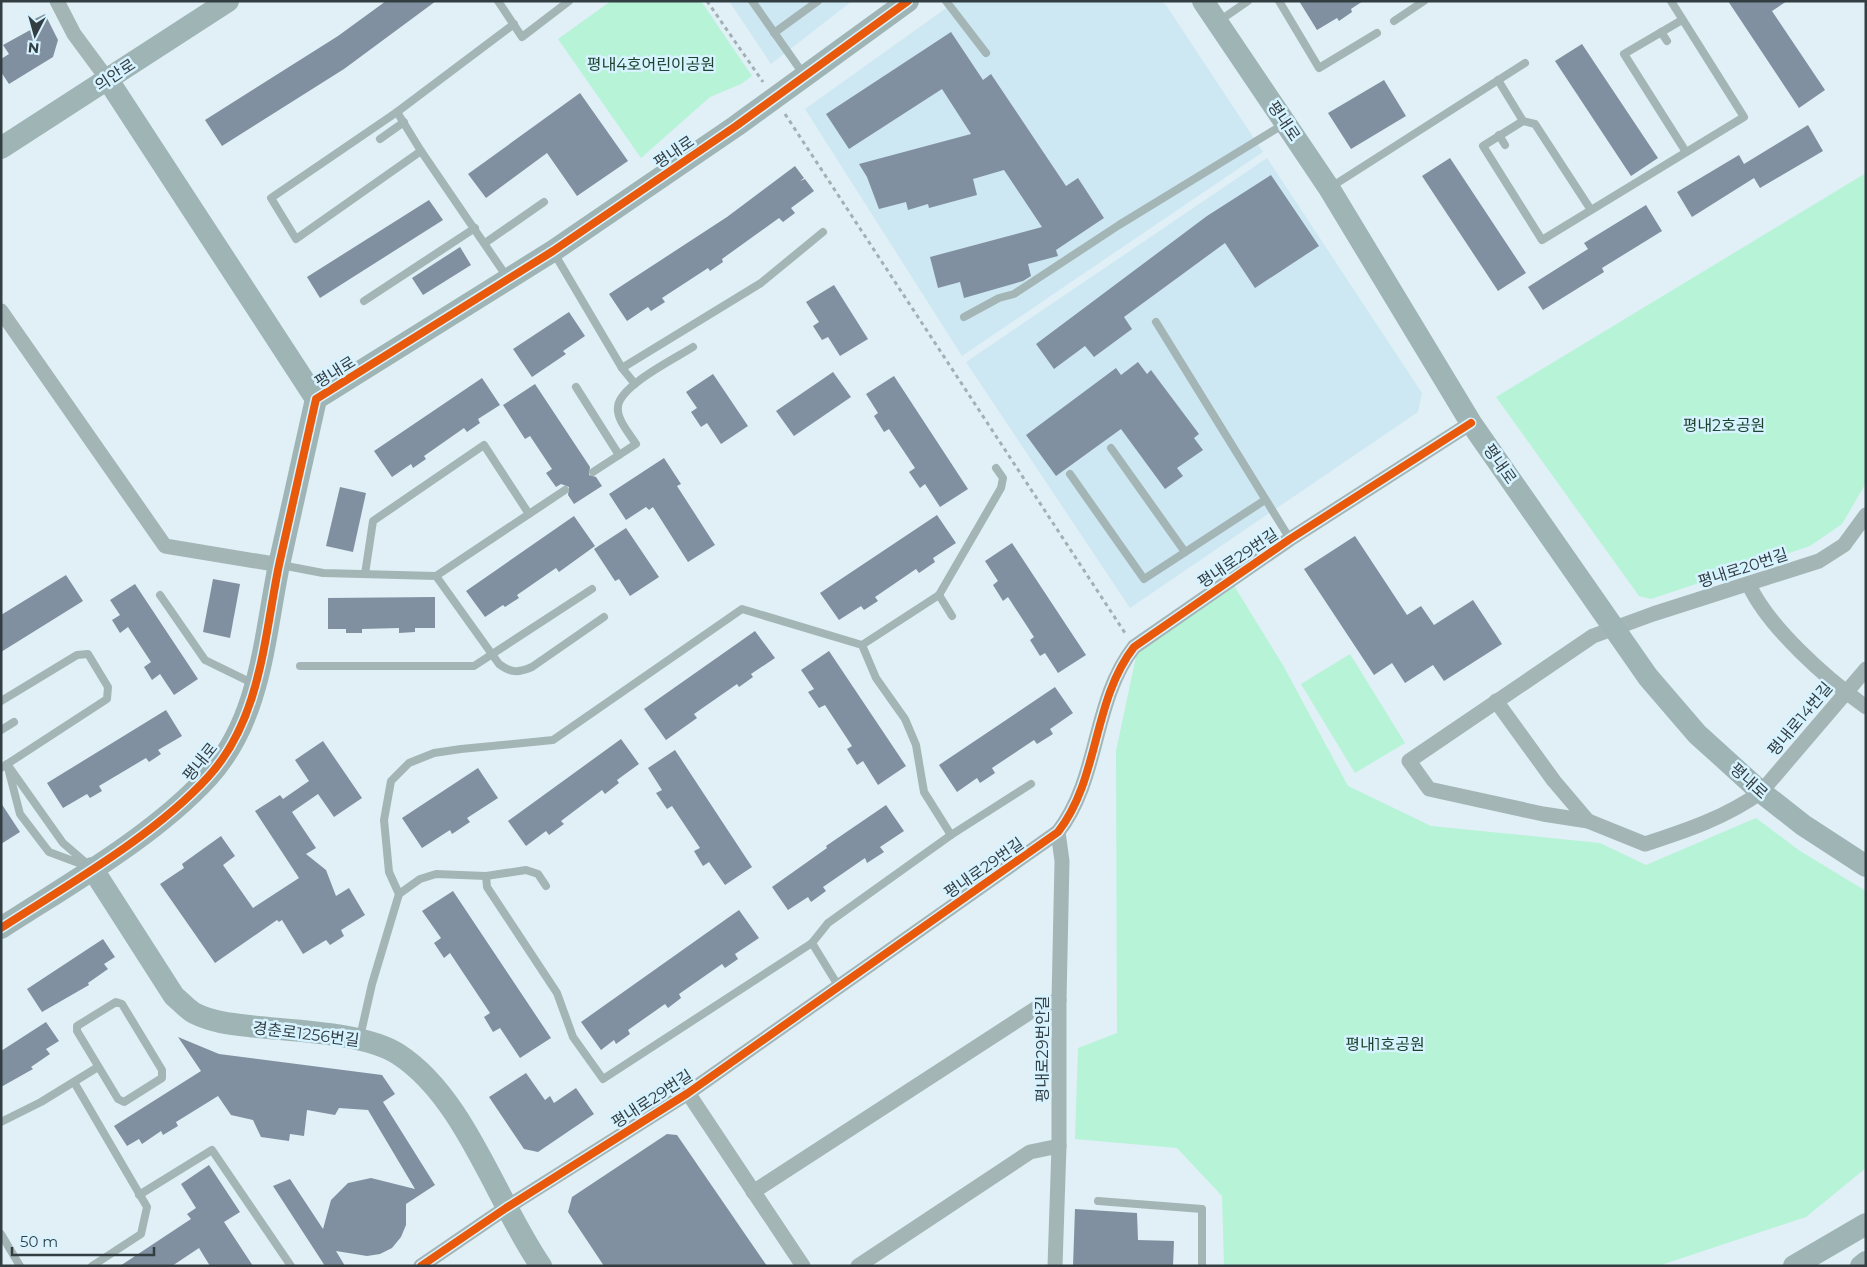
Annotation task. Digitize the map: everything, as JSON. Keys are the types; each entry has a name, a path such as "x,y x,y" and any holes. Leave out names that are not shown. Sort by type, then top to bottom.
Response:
{"street":[{"path":"58,1 74,34 108,80 316,400"},
{"name":"의안로","path":"1,148 228,1"},
{"name":"평내로","path":"1,928 155,825 184,801 210,776 244,723 256,685 316,400 554,251 775,98 908,1"},
{"name":"평내로","path":"1204,1 1329,188 1471,423 1648,677 1697,734 1761,792 1803,825 1866,866"},
{"path":"1,311 165,546 280,565"},
{"name":"평내로29번길","path":"421,1266 506,1208 688,1093 1058,832 1069,817 1080,793 1112,680 1121,663 1134,646 1290,539 1471,423"},
{"name":"평내로20번길","path":"1588,821 1543,814 1429,789 1409,761 1593,636 1614,630 1652,614 1749,585 1819,561 1844,545 1866,515"},
{"path":"1749,585 1758,604 1802,651 1845,692 1866,707"},
{"name":"평내로14번길","path":"1588,821 1645,844 1683,831 1741,806 1761,792 1866,668"},
{"path":"1496,702 1554,781 1588,821"},
{"name":"평내로29번안길","path":"1055,1266 1059,1146 1059,1000 1062,861 1058,832"},
{"name":"경춘로1256번길","path":"92,868 174,996 192,1012 215,1022 360,1039 397,1053 432,1082 467,1134 506,1208 541,1266"},
{"path":"753,1192 1038,1007 1059,1000"},
{"path":"688,1093 803,1266"},
{"path":"858,1266 1030,1152 1059,1146"},
{"path":"1794,1266 1866,1224"},
{"path":"1861,1266 1866,1262"}],"lane":[{"path":"498,1 522,37 569,1"},
{"path":"752,1 805,76"},
{"path":"774,33 818,1"},
{"path":"946,1 986,54"},
{"path":"1218,22 1248,1"},
{"path":"1279,1 1319,68 1377,33"},
{"path":"1394,21 1424,1"},
{"path":"1591,210 1535,124 1523,121 1484,146 1542,240 1744,117 1670,1"},
{"path":"1682,20 1624,54 1686,152"},
{"path":"421,151 296,239 270,198 398,112 514,24"},
{"path":"1661,32 1667,41"},
{"path":"1329,188 1525,63"},
{"path":"1498,80 1523,121"},
{"path":"398,112 421,151 509,280"},
{"path":"380,139 404,122"},
{"path":"964,317 999,298 1014,294 1119,225 1286,123"},
{"path":"1499,135 1505,145"},
{"path":"485,243 544,202"},
{"path":"364,301 475,228"},
{"path":"622,368 761,283 822,232"},
{"path":"554,251 622,368 635,384"},
{"path":"1156,322 1290,539"},
{"path":"593,472 636,444 620,419 618,406 622,396 635,384 693,347"},
{"path":"576,387 619,454"},
{"path":"365,574 373,521 484,445 529,514"},
{"path":"1111,448 1185,552"},
{"path":"862,645 938,595 1001,488 1003,478 996,468"},
{"path":"1070,474 1144,579 1265,500"},
{"path":"280,565 323,573 436,576 565,490"},
{"path":"436,576 493,656 508,672 520,672 532,667 604,617"},
{"path":"300,666 474,666 493,656 592,589"},
{"path":"160,595 206,660 256,685"},
{"path":"938,595 952,616"},
{"path":"399,894 389,872 384,820 392,781 408,763 434,753 553,740 742,609 862,645"},
{"path":"862,645 876,678 905,719 916,745 924,792 951,835"},
{"path":"1,701 77,654 88,654 108,687 107,699 4,766"},
{"path":"1,730 14,722"},
{"path":"1,757 20,814 49,852 92,868"},
{"path":"4,766 63,844 92,868"},
{"path":"486,876 487,887 557,993 573,1037 603,1079 812,943 828,922 951,835 1031,784"},
{"path":"360,1039 372,984 399,894 420,879 436,874 486,876 526,870 538,874 546,886"},
{"path":"812,943 839,987"},
{"path":"116,1002 122,1004 162,1070 162,1078 124,1102 118,1099 98,1067 76,1031 77,1026 116,1002"},
{"path":"1,1122 38,1107 98,1067"},
{"path":"74,1082 147,1207 141,1234 92,1266"},
{"path":"139,1195 212,1150 291,1266"},
{"path":"1098,1201 1202,1208 1202,1266"},
{"path":"1,1234 20,1266"}],"path":[{"path":"707,1 775,98 1134,646"}],"shaded area":[{"path":"729,1 852,1 771,64"},
{"path":"956,1 1161,1 1166,5 1263,152 962,356 805,109"},
{"path":"1267,158 1422,393 1418,412 1130,608 966,362"}],"green space":[{"name":"평내4호어린이공원","path":"611,1 701,1 752,76 741,84 710,97 641,158 558,39"},
{"name":"평내2호공원","path":"1866,173 1866,483 1842,524 1810,546 1651,599 1639,596 1496,397"},
{"name":"평내1호공원","path":"1233,584 1284,667 1348,786 1431,826 1600,843 1646,865 1756,818 1800,851 1866,891 1866,1168 1806,1217 1658,1266 1224,1266 1222,1196 1177,1148 1075,1139 1078,1048 1117,1033 1116,751 1137,652"},
{"path":"1350,654 1405,743 1355,773 1301,684"}],"building":[{"path":"386,1 436,1 344,69 222,146 205,120 338,36"},
{"path":"1299,1 1363,1 1351,9 1352,12 1339,21 1337,18 1317,30"},
{"path":"1728,1 1787,1 1772,11 1825,90 1799,108"},
{"path":"45,14 58,40 53,57 9,84 1,72 1,59 9,54 3,45 32,29 28,22"},
{"path":"951,32 983,80 991,74 1066,186 1078,178 1104,218 1056,250 1058,256 1028,264 1031,276 1023,281 964,298 960,282 938,288 930,257 1042,227 1004,170 973,179 977,195 929,208 928,204 908,210 906,202 879,209 867,177 859,164 971,134 942,89 849,149 826,114"},
{"path":"1582,44 1658,158 1631,176 1555,61"},
{"path":"1384,80 1406,116 1351,149 1328,113"},
{"path":"580,93 628,161 577,196 547,153 486,198 468,174"},
{"path":"1808,125 1823,151 1760,188 1754,178 1692,217 1677,192 1739,155 1744,164"},
{"path":"1450,158 1526,273 1498,291 1422,176"},
{"path":"795,166 804,178 800,181 805,179 814,191 791,208 795,213 783,222 779,218 722,259 723,262 710,271 708,268 662,298 665,302 651,311 648,307 627,321 609,294 727,217"},
{"path":"1271,175 1319,246 1255,288 1225,243 1124,317 1132,329 1094,357 1085,346 1054,369 1036,344 1207,216"},
{"path":"429,200 443,220 320,298 307,277"},
{"path":"1646,205 1662,231 1602,268 1604,272 1543,310 1528,287 1588,249 1584,243"},
{"path":"460,247 471,265 423,295 412,278"},
{"path":"834,285 868,339 840,356 828,337 822,340 813,326 819,322 806,302"},
{"path":"569,312 585,336 563,351 566,354 532,377 513,349"},
{"path":"1138,362 1147,374 1151,370 1199,434 1194,438 1203,450 1177,468 1183,476 1165,489 1121,429 1056,476 1026,435 1116,368 1121,375"},
{"path":"833,372 851,397 794,436 776,411"},
{"path":"713,374 748,426 721,444 707,423 701,427 691,412 697,408 686,392"},
{"path":"894,376 968,489 940,507 925,484 920,488 909,472 915,468 889,429 884,432 874,416 878,413 866,394"},
{"path":"482,378 500,405 478,419 480,423 467,432 464,428 424,456 426,459 413,468 411,464 392,477 374,451"},
{"path":"535,384 590,467 589,475 596,477 602,486 574,504 568,495 569,487 561,484 556,487 546,473 552,469 530,436 525,439 503,405"},
{"path":"664,458 681,484 677,486 715,545 688,562 653,507 649,510 646,507 626,520 609,494"},
{"path":"340,487 366,493 353,552 326,546"},
{"path":"937,515 956,543 933,558 935,562 919,573 916,569 875,597 878,601 864,610 861,606 839,620 820,593"},
{"path":"574,516 595,546 559,572 556,568 517,595 519,598 505,607 503,605 485,617 466,591"},
{"path":"626,528 659,577 630,596 619,579 615,581 594,549"},
{"path":"1355,536 1407,615 1421,606 1434,625 1473,600 1502,644 1444,681 1433,665 1405,683 1392,663 1374,675 1304,569"},
{"path":"1012,543 1086,655 1058,673 1045,653 1040,656 1030,640 1034,637 1008,597 1003,601 993,585 998,581 985,561"},
{"path":"66,575 83,601 1,652 1,615"},
{"path":"213,579 240,584 230,638 203,632"},
{"path":"135,584 198,679 174,695 160,674 152,680 144,667 151,662 128,627 120,633 112,620 120,615 110,600"},
{"path":"435,597 435,628 415,628 415,632 399,633 399,628 362,629 362,633 346,633 346,629 328,629 328,598"},
{"path":"755,631 775,658 751,674 753,677 739,687 737,684 694,714 697,718 666,740 644,709"},
{"path":"829,651 906,766 878,785 863,761 857,765 847,749 852,746 825,705 819,708 808,692 814,689 801,670"},
{"path":"1055,687 1073,713 1050,729 1053,734 1037,744 1034,740 992,768 995,773 980,783 977,778 957,792 939,765"},
{"path":"166,710 182,736 158,750 161,754 149,762 146,758 99,786 102,791 90,798 87,794 63,808 47,783"},
{"path":"621,739 639,764 617,780 619,783 605,794 602,790 561,821 564,824 549,835 546,831 526,846 508,821"},
{"path":"323,741 362,798 334,817 318,794 292,812 316,848 306,854 326,870 336,896 349,888 365,915 341,930 344,936 330,945 326,940 303,954 282,920 279,922 277,920 215,963 160,884 184,868 182,864 221,836 235,856 223,865 253,908 299,878 255,811 280,795 283,799 309,781 295,760"},
{"path":"675,750 752,867 725,885 709,862 703,866 694,851 700,848 672,806 667,809 656,793 662,790 648,768"},
{"path":"478,768 498,798 467,818 470,822 452,834 450,830 422,848 402,818"},
{"path":"1,803 20,832 1,844"},
{"path":"886,805 904,831 880,847 884,852 867,863 865,858 823,887 826,891 811,902 808,897 788,910 772,887 827,848 826,846"},
{"path":"453,891 551,1038 520,1058 500,1028 493,1032 484,1017 490,1013 450,953 444,958 434,943 441,938 422,911"},
{"path":"739,910 759,938 735,954 738,959 725,968 722,964 679,994 681,998 668,1008 665,1004 628,1030 630,1034 616,1044 614,1040 601,1050 581,1022"},
{"path":"103,939 115,957 104,964 108,969 88,983 89,985 42,1012 27,989"},
{"path":"46,1022 59,1041 46,1049 50,1054 31,1067 33,1069 1,1087 1,1051"},
{"path":"178,1037 219,1054 382,1075 395,1094 383,1102 435,1185 406,1204 406,1225 401,1237 392,1248 380,1254 367,1256 336,1251 345,1266 325,1266 273,1186 290,1179 323,1229 331,1200 348,1183 371,1178 415,1189 368,1110 339,1108 335,1115 307,1110 304,1136 290,1134 289,1141 261,1137 253,1120 231,1115 218,1096 176,1122 178,1126 163,1135 161,1131 142,1144 139,1139 127,1146 114,1126 201,1071"},
{"path":"526,1073 545,1100 550,1096 554,1103 576,1088 594,1114 538,1152 524,1149 489,1097"},
{"path":"667,1134 677,1135 767,1266 604,1266 568,1212 572,1197"},
{"path":"209,1165 240,1212 224,1222 253,1266 210,1266 199,1248 172,1266 120,1266 191,1219 187,1214 196,1208 181,1184"},
{"path":"1075,1209 1137,1213 1138,1240 1174,1241 1173,1266 1073,1266"}],"cycle path":[{"path":"1,928 137,839 186,799 208,777 226,754 250,704 258,677 279,565 316,399 553,251 736,126 908,1"},
{"path":"421,1266 506,1208 688,1093 1058,832 1072,811 1082,788 1110,691 1120,668 1134,647 1290,539 1471,423"}]}
